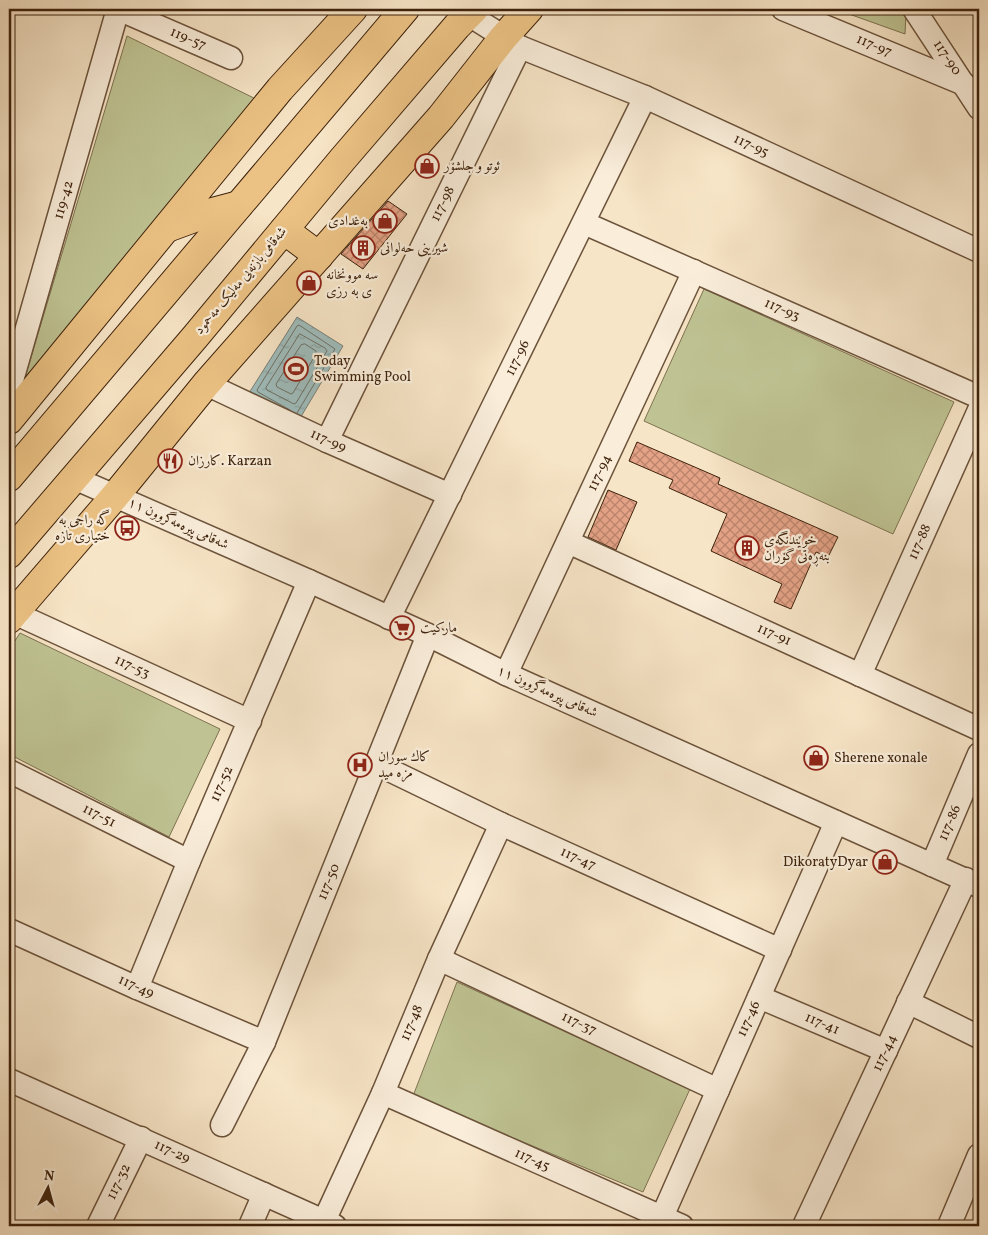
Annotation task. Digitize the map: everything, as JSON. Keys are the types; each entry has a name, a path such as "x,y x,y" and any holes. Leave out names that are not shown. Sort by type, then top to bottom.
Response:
{"main road":[{"path":"9,420 280,89 353,9"},
{"path":"9,477 405,9"},
{"path":"12,616 115,496 206,384 441,117 511,42 529,9"},
{"name":"شەقامی بازنەیی مەلیک مەحمود","path":"9,554 195,337 361,138 471,12"},
{"path":"167,228 205,214 238,205"},
{"path":"284,230 319,256"}],"street":[{"name":"119-57","path":"118,9 231,58"},
{"name":"119-42","path":"9,391 118,9"},
{"name":"117-97","path":"784,9 964,84"},
{"name":"117-90","path":"914,9 979,108"},
{"path":"471,12 511,42"},
{"name":"117-95","path":"511,42 646,97 979,251"},
{"name":"117-98","path":"327,442 511,42"},
{"name":"117-96","path":"389,618 646,97"},
{"name":"117-93","path":"584,223 979,397"},
{"name":"117-94","path":"506,674 694,271"},
{"name":"117-99","path":"206,384 327,442 450,495"},
{"name":"117-88","path":"860,674 979,410"},
{"name":"شەقامی پیرەمەگروون ١١","path":"74,478 310,581 428,635 506,674 973,882"},
{"name":"117-91","path":"568,542 979,729"},
{"name":"117-52","path":"137,988 189,861 310,581"},
{"name":"117-53","path":"12,616 250,721"},
{"name":"117-50","path":"222,1125 264,1042 378,764 428,635"},
{"name":"117-86","path":"932,865 979,754"},
{"name":"117-47","path":"378,764 501,824 780,950"},
{"name":"117-51","path":"9,771 189,861"},
{"name":"117-46","path":"672,1222 718,1090 836,822"},
{"name":"117-48","path":"330,1224 382,1093 439,959 501,824"},
{"name":"117-44","path":"804,1226 908,1002 973,882"},
{"name":"117-49","path":"9,930 137,988 264,1042"},
{"name":"117-37","path":"439,959 718,1090"},
{"name":"117-41","path":"759,997 886,1051"},
{"path":"908,1002 979,1037"},
{"name":"117-29","path":"9,1080 330,1224"},
{"name":"117-45","path":"382,1093 672,1222"},
{"name":"117-32","path":"98,1226 140,1138"},
{"path":"948,1226 976,1169"},
{"path":"250,1226 264,1194"}],"green space":[{"path":"835,9 903,9 906,13 905,34"},
{"path":"127,36 260,101 23,384"},
{"path":"704,289 954,402 893,534 644,421"},
{"path":"20,633 220,729 169,837 9,754 9,650"},
{"path":"457,982 690,1089 643,1192 413,1096"}],"water":[{"name":"Today Swimming Pool","path":"297,317 343,346 299,420 249,393"}],"building":[{"path":"388,201 407,214 363,269 341,254"},
{"name":"خوێندنگەی بنەڕەتی گۆران","path":"637,442 720,478 718,484 838,537 828,557 816,552 791,609 774,602 782,584 711,551 727,514 669,488 673,480 629,461"},
{"path":"608,490 637,502 616,550 588,537"}],"place":[{"name":"ئوتو و جلشۆر","path":"427,166"},
{"name":"بەغدادی","path":"385,221"},
{"name":"شیرینی ‌حەلوانی","path":"363,248"},
{"name":"سه موونخانه ی به رزی","path":"309,283"},
{"name":"Today Swimming Pool","path":"296,369"},
{"name":"کارزان. Karzan","path":"170,461"},
{"name":"گه راجی به ختيارى تازه","path":"127,528"},
{"name":"خوێندنگەی بنەڕەتی گۆران","path":"747,548"},
{"name":"ماركيت","path":"402,628"},
{"name":"Sherene xonale","path":"816,758"},
{"name":"كاك سوران مزه ميد","path":"360,765"},
{"name":"DikoratyDyar","path":"885,862"}]}
